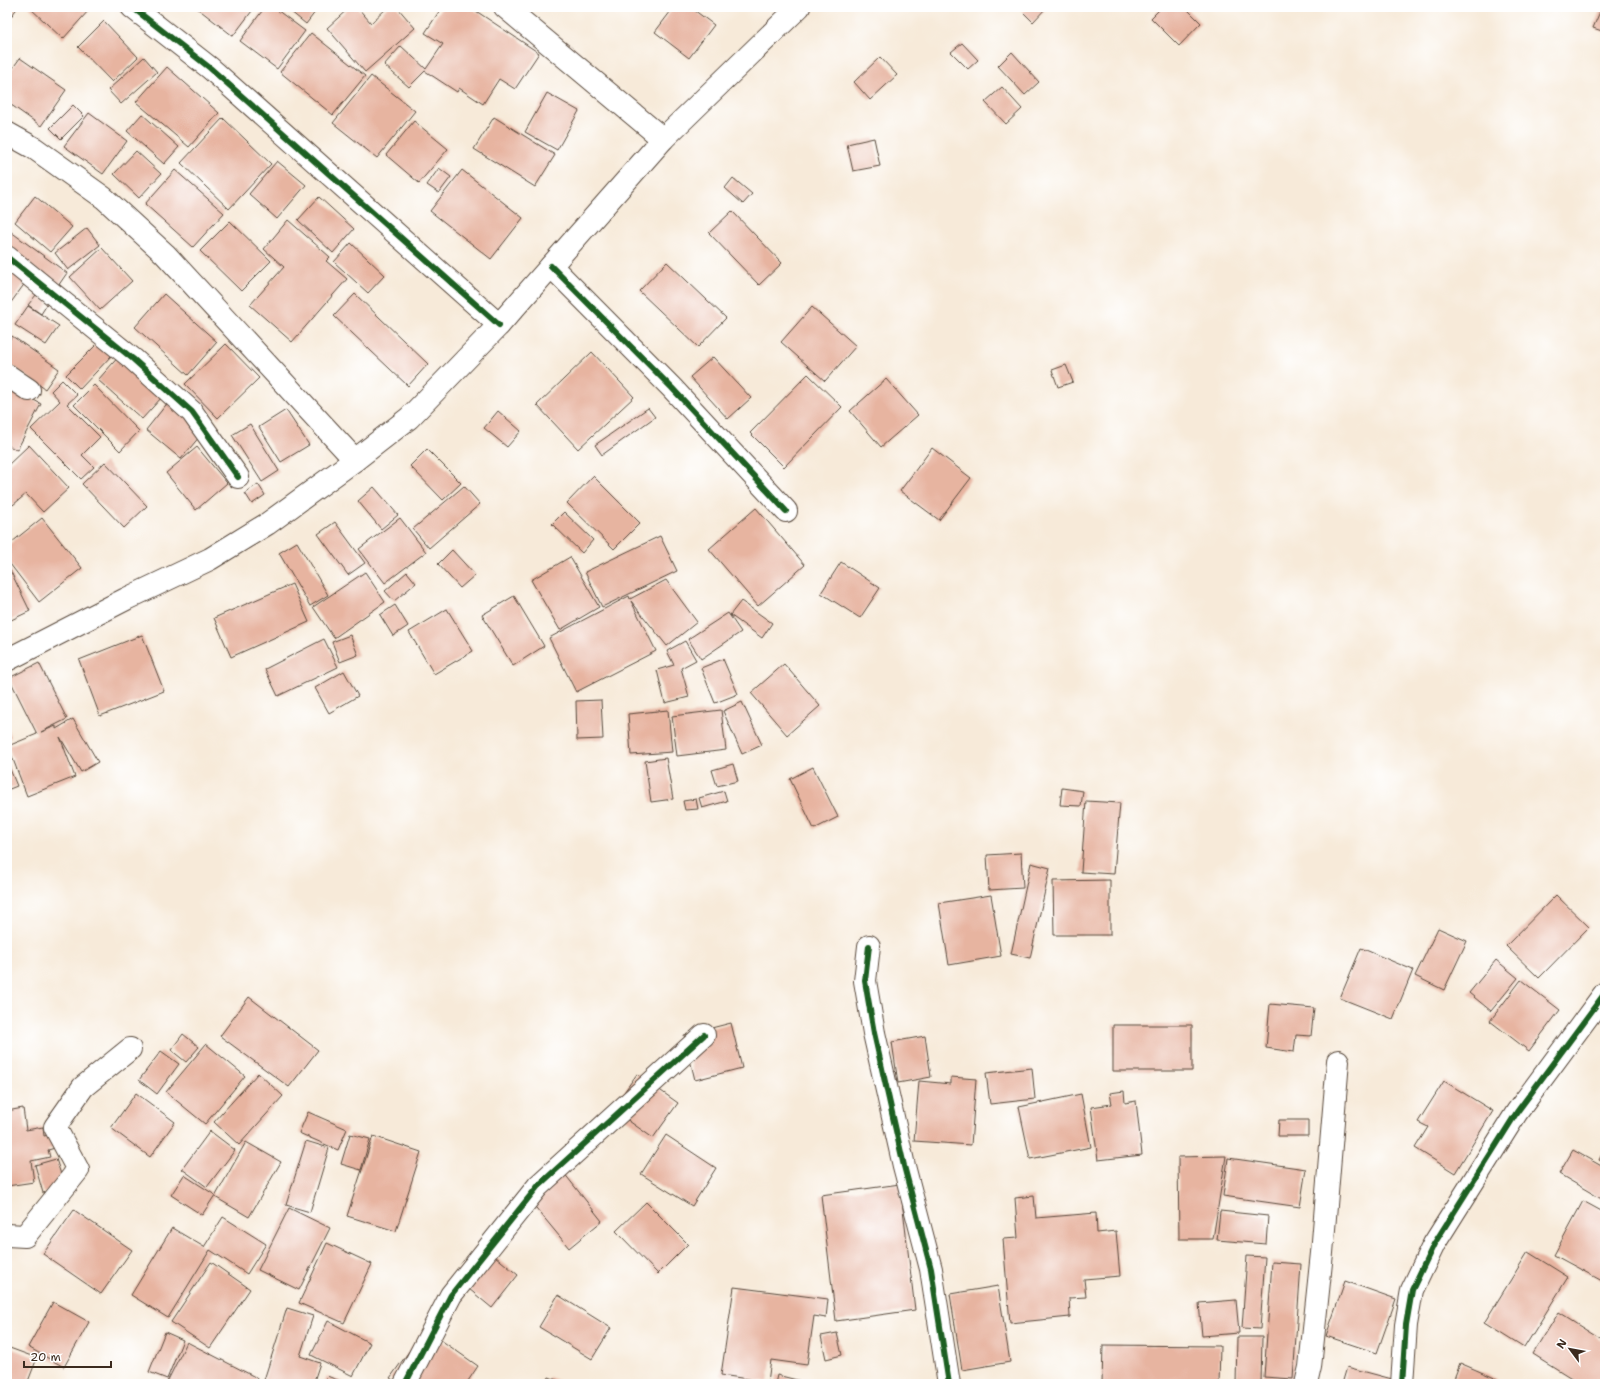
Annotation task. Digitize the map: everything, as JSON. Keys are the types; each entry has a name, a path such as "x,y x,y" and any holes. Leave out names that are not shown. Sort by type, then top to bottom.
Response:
{"street":[{"path":"132,7 210,68 499,325"},
{"path":"505,7 663,139"},
{"path":"7,660 126,599 210,559 267,524 356,460 409,418 499,325 663,139 799,7"},
{"path":"7,133 34,148 104,198 165,254 356,460"},
{"path":"7,257 134,359 192,412 238,476"},
{"path":"551,266 672,388 786,511"},
{"path":"7,375 29,390"},
{"path":"869,946 865,981 874,1033 904,1166 931,1269 949,1384"},
{"path":"1402,1384 1406,1325 1412,1290 1434,1244 1517,1112 1605,994"},
{"path":"405,1384 451,1295 538,1186 704,1034"},
{"path":"7,1235 25,1236 78,1170 55,1127 83,1087 130,1049"},
{"path":"1306,1384 1310,1367 1322,1253 1338,1061"}],"building":[{"path":"7,7 18,7 7,22"},
{"path":"29,7 86,7 89,10 63,39"},
{"path":"197,7 255,7 233,36"},
{"path":"265,7 273,7 305,31 277,69 240,41"},
{"path":"285,7 319,7 306,24"},
{"path":"350,7 357,7 371,23 388,7 397,7 415,28 365,72 327,28"},
{"path":"442,7 470,7 539,53 515,89 499,79 483,104 459,88 457,92 425,71 409,87 384,65 401,46 426,69 443,44 425,33"},
{"path":"674,7 690,7 714,25 689,58 655,32"},
{"path":"1018,7 1047,7 1033,22"},
{"path":"1162,7 1185,7 1201,23 1179,46 1151,18"},
{"path":"1602,7 1605,7 1605,32 1593,28"},
{"path":"104,21 138,57 112,82 78,47"},
{"path":"311,33 365,76 333,115 280,72"},
{"path":"962,43 978,60 968,69 951,52"},
{"path":"1012,52 1039,82 1025,95 998,66"},
{"path":"144,57 157,72 121,104 108,90"},
{"path":"880,57 897,75 870,100 854,82"},
{"path":"20,58 66,90 41,126 7,102 7,76"},
{"path":"167,67 219,113 189,147 136,102"},
{"path":"371,76 415,111 377,158 333,123"},
{"path":"1002,87 1022,109 1006,124 985,102"},
{"path":"547,93 579,111 557,150 525,132"},
{"path":"73,105 84,116 61,139 50,128"},
{"path":"89,113 127,141 103,174 64,146"},
{"path":"142,114 179,147 164,164 127,131"},
{"path":"494,117 555,155 535,187 474,149"},
{"path":"223,118 271,164 229,209 181,163"},
{"path":"414,121 448,149 419,183 386,155"},
{"path":"874,138 880,166 853,171 847,144"},
{"path":"136,151 161,174 139,198 114,174"},
{"path":"277,161 306,185 277,219 249,194"},
{"path":"439,168 451,177 439,193 427,185"},
{"path":"175,170 224,213 193,247 145,204"},
{"path":"462,170 523,218 491,259 430,211"},
{"path":"733,178 752,194 743,204 725,188"},
{"path":"35,196 72,227 50,252 15,222"},
{"path":"319,197 354,229 333,253 298,220"},
{"path":"732,211 782,263 759,285 709,233"},
{"path":"288,220 330,257 326,261 347,279 292,342 250,305 284,267 264,249"},
{"path":"230,221 271,261 241,291 200,251"},
{"path":"87,228 100,245 68,270 55,253"},
{"path":"7,229 67,273 58,286 7,248"},
{"path":"351,243 385,275 368,293 334,262"},
{"path":"102,248 132,281 100,310 70,277"},
{"path":"667,262 726,318 698,347 639,291"},
{"path":"7,265 28,279 7,308"},
{"path":"164,294 217,342 188,375 135,327"},
{"path":"355,294 428,364 408,386 334,316"},
{"path":"36,295 48,303 41,314 28,305"},
{"path":"28,306 59,326 46,345 15,325"},
{"path":"812,307 856,346 825,381 781,342"},
{"path":"12,336 59,369 45,389 7,362 7,343"},
{"path":"99,342 112,355 80,389 66,375"},
{"path":"226,344 259,378 218,418 185,384"},
{"path":"128,346 172,386 142,419 98,380"},
{"path":"592,352 634,397 578,449 537,405"},
{"path":"713,357 751,398 728,419 690,377"},
{"path":"1066,365 1073,382 1058,387 1052,370"},
{"path":"808,374 842,407 784,467 750,433"},
{"path":"886,379 918,415 881,447 850,411"},
{"path":"62,380 77,395 67,404 100,437 82,455 94,467 81,479 31,429 60,401 51,391"},
{"path":"7,385 41,404 17,450 7,445"},
{"path":"94,385 139,431 120,451 74,405"},
{"path":"173,396 209,425 181,459 146,430"},
{"path":"648,408 655,417 602,455 595,445"},
{"path":"286,410 309,445 281,462 259,427"},
{"path":"498,411 521,431 507,447 484,428"},
{"path":"250,424 279,471 262,482 232,435"},
{"path":"29,445 69,488 43,512 26,494 13,505 7,499 7,466"},
{"path":"197,447 227,483 196,510 166,473"},
{"path":"932,448 971,478 939,520 900,491"},
{"path":"427,449 461,483 443,500 410,466"},
{"path":"105,462 147,506 124,528 82,484"},
{"path":"593,476 640,523 614,549 567,503"},
{"path":"258,484 265,495 252,504 245,493"},
{"path":"464,486 480,504 429,548 413,529"},
{"path":"374,487 398,515 381,529 358,501"},
{"path":"756,508 805,565 758,606 709,549"},
{"path":"564,512 593,540 582,553 552,524"},
{"path":"42,518 82,568 39,602 7,560 7,546"},
{"path":"400,518 426,552 385,583 359,549"},
{"path":"335,522 365,563 348,575 318,534"},
{"path":"660,536 677,571 602,607 585,572"},
{"path":"297,542 328,595 310,606 279,553"},
{"path":"452,550 475,575 460,588 438,564"},
{"path":"570,557 599,607 560,630 531,580"},
{"path":"841,562 880,588 860,618 821,593"},
{"path":"9,568 30,611 7,622 7,569"},
{"path":"365,572 385,602 334,638 313,607"},
{"path":"407,572 416,583 394,601 385,591"},
{"path":"666,580 697,622 667,646 631,601 656,651 576,692 549,638 629,596 630,599"},
{"path":"292,584 309,622 231,657 214,618"},
{"path":"514,596 544,646 513,666 482,615"},
{"path":"741,601 772,623 762,638 730,615"},
{"path":"395,605 408,626 393,636 380,615"},
{"path":"447,609 473,651 434,674 409,632"},
{"path":"728,613 741,632 701,659 688,639"},
{"path":"142,635 164,691 100,716 79,660"},
{"path":"350,635 358,655 340,662 332,642"},
{"path":"324,639 338,667 278,696 265,669"},
{"path":"685,641 696,660 681,668 689,697 665,703 657,670 674,665 667,651"},
{"path":"723,659 738,694 715,703 701,668"},
{"path":"39,663 67,719 41,732 56,726 56,729 73,719 98,762 81,772 60,737 75,777 27,796 8,746 37,734 9,678"},
{"path":"784,664 820,706 787,735 751,693"},
{"path":"344,671 358,696 329,713 315,688"},
{"path":"601,700 603,739 577,740 576,701"},
{"path":"742,702 762,745 742,754 723,711"},
{"path":"668,710 672,752 631,755 628,714"},
{"path":"721,710 726,750 677,756 672,716"},
{"path":"7,726 11,737 7,739"},
{"path":"666,758 673,799 651,802 645,761"},
{"path":"7,762 17,786 7,790"},
{"path":"733,764 738,781 717,786 712,770"},
{"path":"813,767 838,817 814,829 790,779"},
{"path":"1062,788 1083,791 1081,806 1060,805"},
{"path":"724,791 727,801 702,808 699,798"},
{"path":"696,799 698,809 685,810 683,801"},
{"path":"1086,801 1120,803 1114,874 1081,872"},
{"path":"1021,853 1023,888 989,890 987,855"},
{"path":"1031,863 1050,868 1030,958 1011,954"},
{"path":"1110,880 1110,935 1054,935 1053,881"},
{"path":"991,895 1001,956 949,965 939,903"},
{"path":"1556,895 1589,927 1539,978 1506,946"},
{"path":"1438,928 1467,941 1444,990 1415,976"},
{"path":"1361,948 1413,970 1393,1019 1340,998"},
{"path":"1496,960 1518,978 1491,1011 1469,993"},
{"path":"1521,980 1560,1010 1529,1051 1490,1021"},
{"path":"249,997 318,1050 289,1087 220,1036"},
{"path":"1270,1004 1314,1008 1311,1036 1296,1035 1294,1052 1266,1048"},
{"path":"731,1023 742,1068 695,1080 684,1035"},
{"path":"1113,1025 1192,1025 1192,1071 1113,1071"},
{"path":"183,1034 199,1047 186,1062 171,1050"},
{"path":"925,1036 931,1077 898,1083 892,1042"},
{"path":"206,1044 245,1076 205,1124 166,1092"},
{"path":"161,1051 179,1064 157,1094 139,1080"},
{"path":"1032,1068 1035,1099 990,1104 986,1073"},
{"path":"258,1073 283,1096 239,1145 214,1122"},
{"path":"637,1074 678,1103 653,1138 612,1109"},
{"path":"951,1077 976,1079 971,1145 914,1141 919,1081 951,1084"},
{"path":"1444,1081 1493,1111 1455,1173 1415,1148 1428,1127 1418,1122"},
{"path":"1124,1091 1125,1103 1136,1101 1142,1155 1098,1160 1091,1107 1112,1104 1110,1093"},
{"path":"136,1093 175,1122 150,1157 111,1128"},
{"path":"1081,1094 1091,1147 1030,1159 1019,1107"},
{"path":"23,1108 26,1130 43,1127 44,1136 53,1134 55,1148 48,1150 50,1157 31,1161 34,1182 7,1186 7,1111"},
{"path":"308,1112 347,1129 338,1150 299,1133"},
{"path":"1279,1120 1308,1120 1308,1136 1278,1136"},
{"path":"210,1131 235,1150 207,1187 182,1169"},
{"path":"350,1134 370,1139 361,1170 341,1164"},
{"path":"666,1135 716,1168 692,1206 641,1174"},
{"path":"373,1136 421,1152 396,1231 347,1216"},
{"path":"306,1141 329,1148 310,1212 286,1205"},
{"path":"246,1142 281,1162 249,1217 215,1197"},
{"path":"1605,1148 1605,1163 1599,1160"},
{"path":"1573,1150 1605,1168 1605,1201 1559,1174"},
{"path":"1226,1156 1213,1239 1179,1239 1178,1157"},
{"path":"1228,1158 1306,1169 1300,1207 1223,1196"},
{"path":"56,1159 65,1187 43,1193 35,1165"},
{"path":"556,1163 602,1221 569,1248 522,1191"},
{"path":"184,1175 215,1195 202,1215 171,1195"},
{"path":"900,1184 915,1310 836,1321 821,1195"},
{"path":"1034,1196 1036,1218 1096,1213 1097,1233 1116,1231 1120,1276 1084,1279 1086,1297 1069,1298 1070,1317 1010,1323 1003,1239 1018,1238 1015,1198"},
{"path":"1583,1201 1605,1213 1604,1282 1554,1255"},
{"path":"646,1202 688,1244 658,1274 616,1231"},
{"path":"289,1208 330,1228 299,1290 258,1270"},
{"path":"74,1210 132,1250 101,1294 43,1254"},
{"path":"1220,1211 1268,1216 1266,1244 1217,1240"},
{"path":"223,1217 266,1244 247,1274 210,1250 168,1318 131,1295 172,1228 204,1247"},
{"path":"327,1243 372,1264 344,1323 299,1303"},
{"path":"484,1247 518,1275 492,1308 457,1279"},
{"path":"1528,1252 1568,1277 1524,1348 1484,1323"},
{"path":"1247,1256 1265,1257 1260,1329 1242,1328"},
{"path":"211,1262 250,1289 210,1348 171,1322"},
{"path":"1272,1262 1301,1264 1293,1379 1264,1377"},
{"path":"1345,1281 1396,1299 1377,1353 1326,1336"},
{"path":"998,1286 1010,1362 962,1370 950,1294"},
{"path":"734,1287 828,1299 826,1318 814,1316 807,1365 771,1360 768,1382 721,1375"},
{"path":"558,1295 611,1328 592,1359 539,1327"},
{"path":"1236,1300 1239,1333 1202,1336 1199,1303"},
{"path":"53,1302 89,1322 64,1367 28,1347"},
{"path":"287,1308 313,1316 300,1356 320,1363 313,1384 263,1383"},
{"path":"1559,1312 1605,1341 1605,1384 1581,1384 1533,1354"},
{"path":"328,1321 370,1343 353,1376 311,1355"},
{"path":"425,1329 478,1366 466,1384 399,1384 390,1378"},
{"path":"165,1332 183,1340 167,1379 149,1372"},
{"path":"837,1333 842,1355 826,1359 821,1336"},
{"path":"1237,1337 1262,1337 1261,1384 1236,1384"},
{"path":"187,1342 257,1378 254,1384 166,1384"},
{"path":"1103,1345 1220,1346 1219,1384 1102,1384"},
{"path":"7,1347 37,1358 27,1384 7,1384"},
{"path":"1460,1363 1497,1379 1494,1384 1452,1384"},
{"path":"1347,1367 1392,1379 1391,1384 1342,1384"},
{"path":"777,1375 801,1381 800,1384 775,1384"},
{"path":"327,1376 348,1384 324,1384"},
{"path":"549,1377 567,1384 546,1384"}],"cycle path":[{"path":"132,7 210,68 499,325"},
{"path":"7,257 133,359 192,412 238,477"},
{"path":"551,266 672,388 786,511"},
{"path":"869,946 865,981 874,1033 904,1166 931,1269 949,1384"},
{"path":"1402,1384 1406,1325 1412,1290 1434,1244 1517,1112 1605,993"},
{"path":"405,1384 451,1295 538,1186 704,1035"}]}
